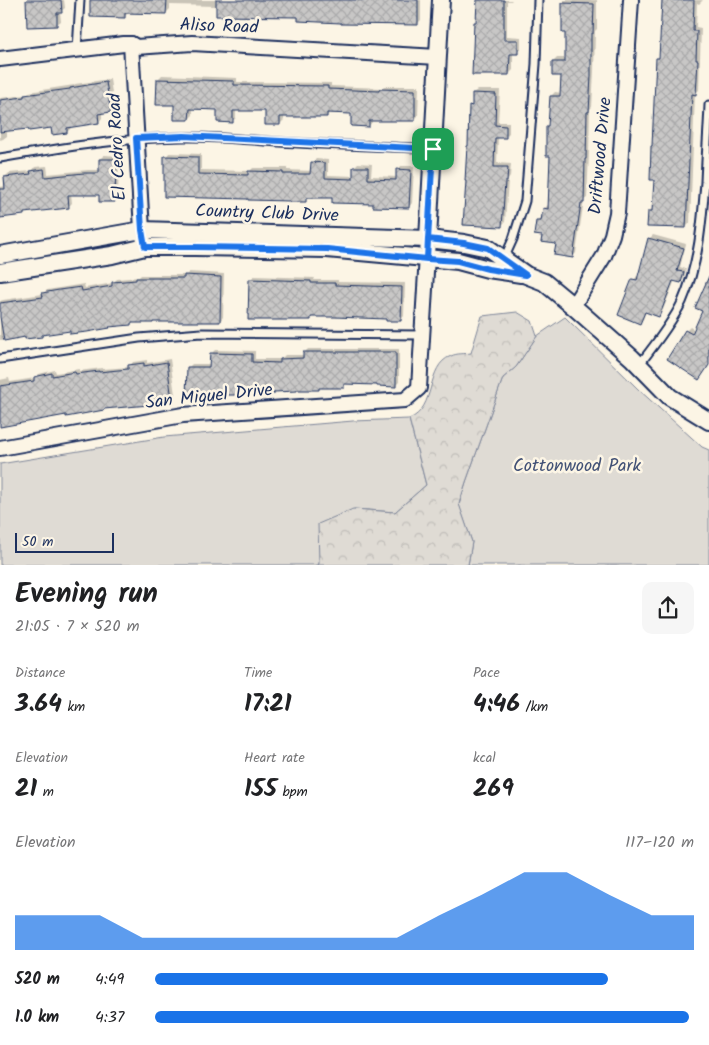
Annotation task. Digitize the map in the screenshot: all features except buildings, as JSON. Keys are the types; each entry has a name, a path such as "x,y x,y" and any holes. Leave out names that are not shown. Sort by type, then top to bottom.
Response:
{"street":[{"path":"423,335 441,0"},
{"name":"Driftwood Drive","path":"574,306 604,256 617,213 632,0"},
{"name":"Aliso Road","path":"0,59 131,44 136,47 192,43 438,57"},
{"name":"El Cedro Road","path":"131,44 142,230 145,247"},
{"name":"Country Club Drive","path":"0,255 142,230 428,239 488,248 526,275"},
{"name":"Country Club Drive","path":"0,272 112,255 145,247 194,247 327,249 458,261 488,269 526,275 544,282 574,306 670,396 709,422"},
{"name":"San Miguel Drive","path":"0,448 183,415 405,400 419,388 423,335"}],"lane":[{"path":"77,50 80,0"},
{"path":"504,259 513,239 525,202 536,64 538,0"},
{"path":"639,365 657,342 681,303 692,272 698,249 702,218 709,105"},
{"path":"0,158 84,144 136,138 192,137 433,149"},
{"path":"0,360 139,338 201,333 423,335"}],"green space":[{"path":"517,312 532,321 537,336 516,367 503,378 459,504 472,542 468,565 318,565 318,524 353,509 395,512 426,485 409,419 418,414 424,406 437,369 443,361 453,355 471,353 482,316"},
{"name":"Cottonwood Park","path":"565,317 638,389 702,447 709,450 709,565 468,565 472,542 459,505 503,378 516,367 537,336"},
{"path":"409,419 426,485 395,512 354,509 318,565 0,565 0,464 164,437 353,421"}],"route":[{"path":"433,149 184,136 136,138 142,230 145,247 327,249 427,259 428,239 464,243 488,248 526,275 488,269 458,261 427,259 433,149"}]}
